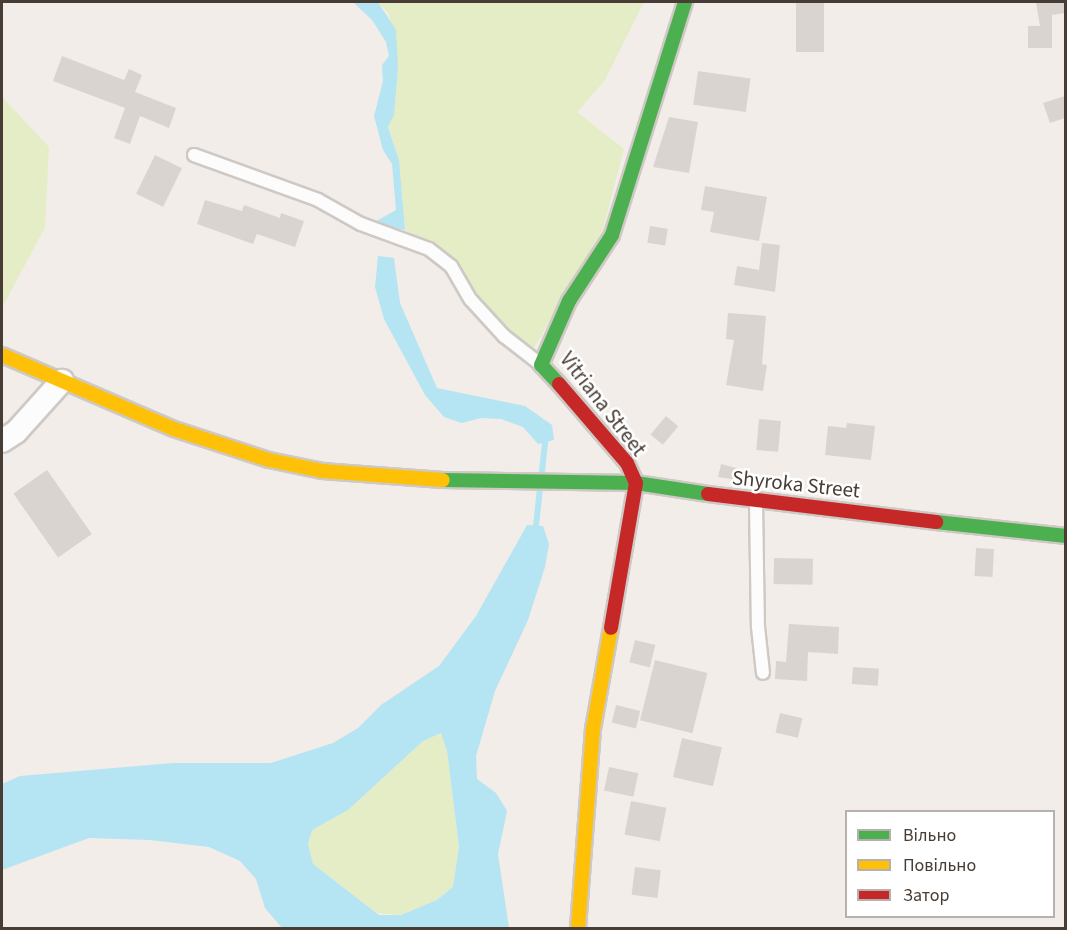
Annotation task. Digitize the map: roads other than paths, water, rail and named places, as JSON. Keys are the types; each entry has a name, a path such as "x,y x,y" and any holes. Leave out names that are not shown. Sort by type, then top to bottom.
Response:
{"main road":[{"name":"Vitriana Street","path":"578,928 593,729 636,483 627,464 597,425 541,365 569,301 612,235 685,2"},
{"name":"Shyroka Street","path":"2,355 174,429 269,460 393,479 636,483 756,502 1065,536"}],"street":[{"path":"2,441 16,432 62,381"}],"lane":[{"path":"194,155 318,200 361,224 429,249 451,266 471,300 504,336 541,365"},
{"path":"756,502 758,627 763,673"}],"water":[{"path":"353,2 378,2 396,30 398,69 394,115 388,127 399,160 405,230 373,223 396,210 392,164 383,150 374,116 383,81 382,65 389,56 386,42 372,20"},
{"path":"378,256 394,258 400,303 437,388 525,406 552,425 554,440 538,444 523,427 501,419 481,418 462,423 444,417 425,395 384,319 375,287"},
{"path":"527,525 543,526 549,544 545,567 528,620 495,691 476,756 477,779 496,793 507,811 498,854 509,928 282,928 265,908 256,879 240,861 209,847 150,840 89,838 2,870 2,784 20,776 173,763 271,763 333,743 358,728 381,705 439,666 476,616","holes":["441,733 447,751 459,847 453,887 437,900 401,915 379,915 313,864 308,844 312,830 348,810 423,741"]}],"waterway":[{"path":"542,471 545,442"},
{"path":"536,526 540,490"}]}
